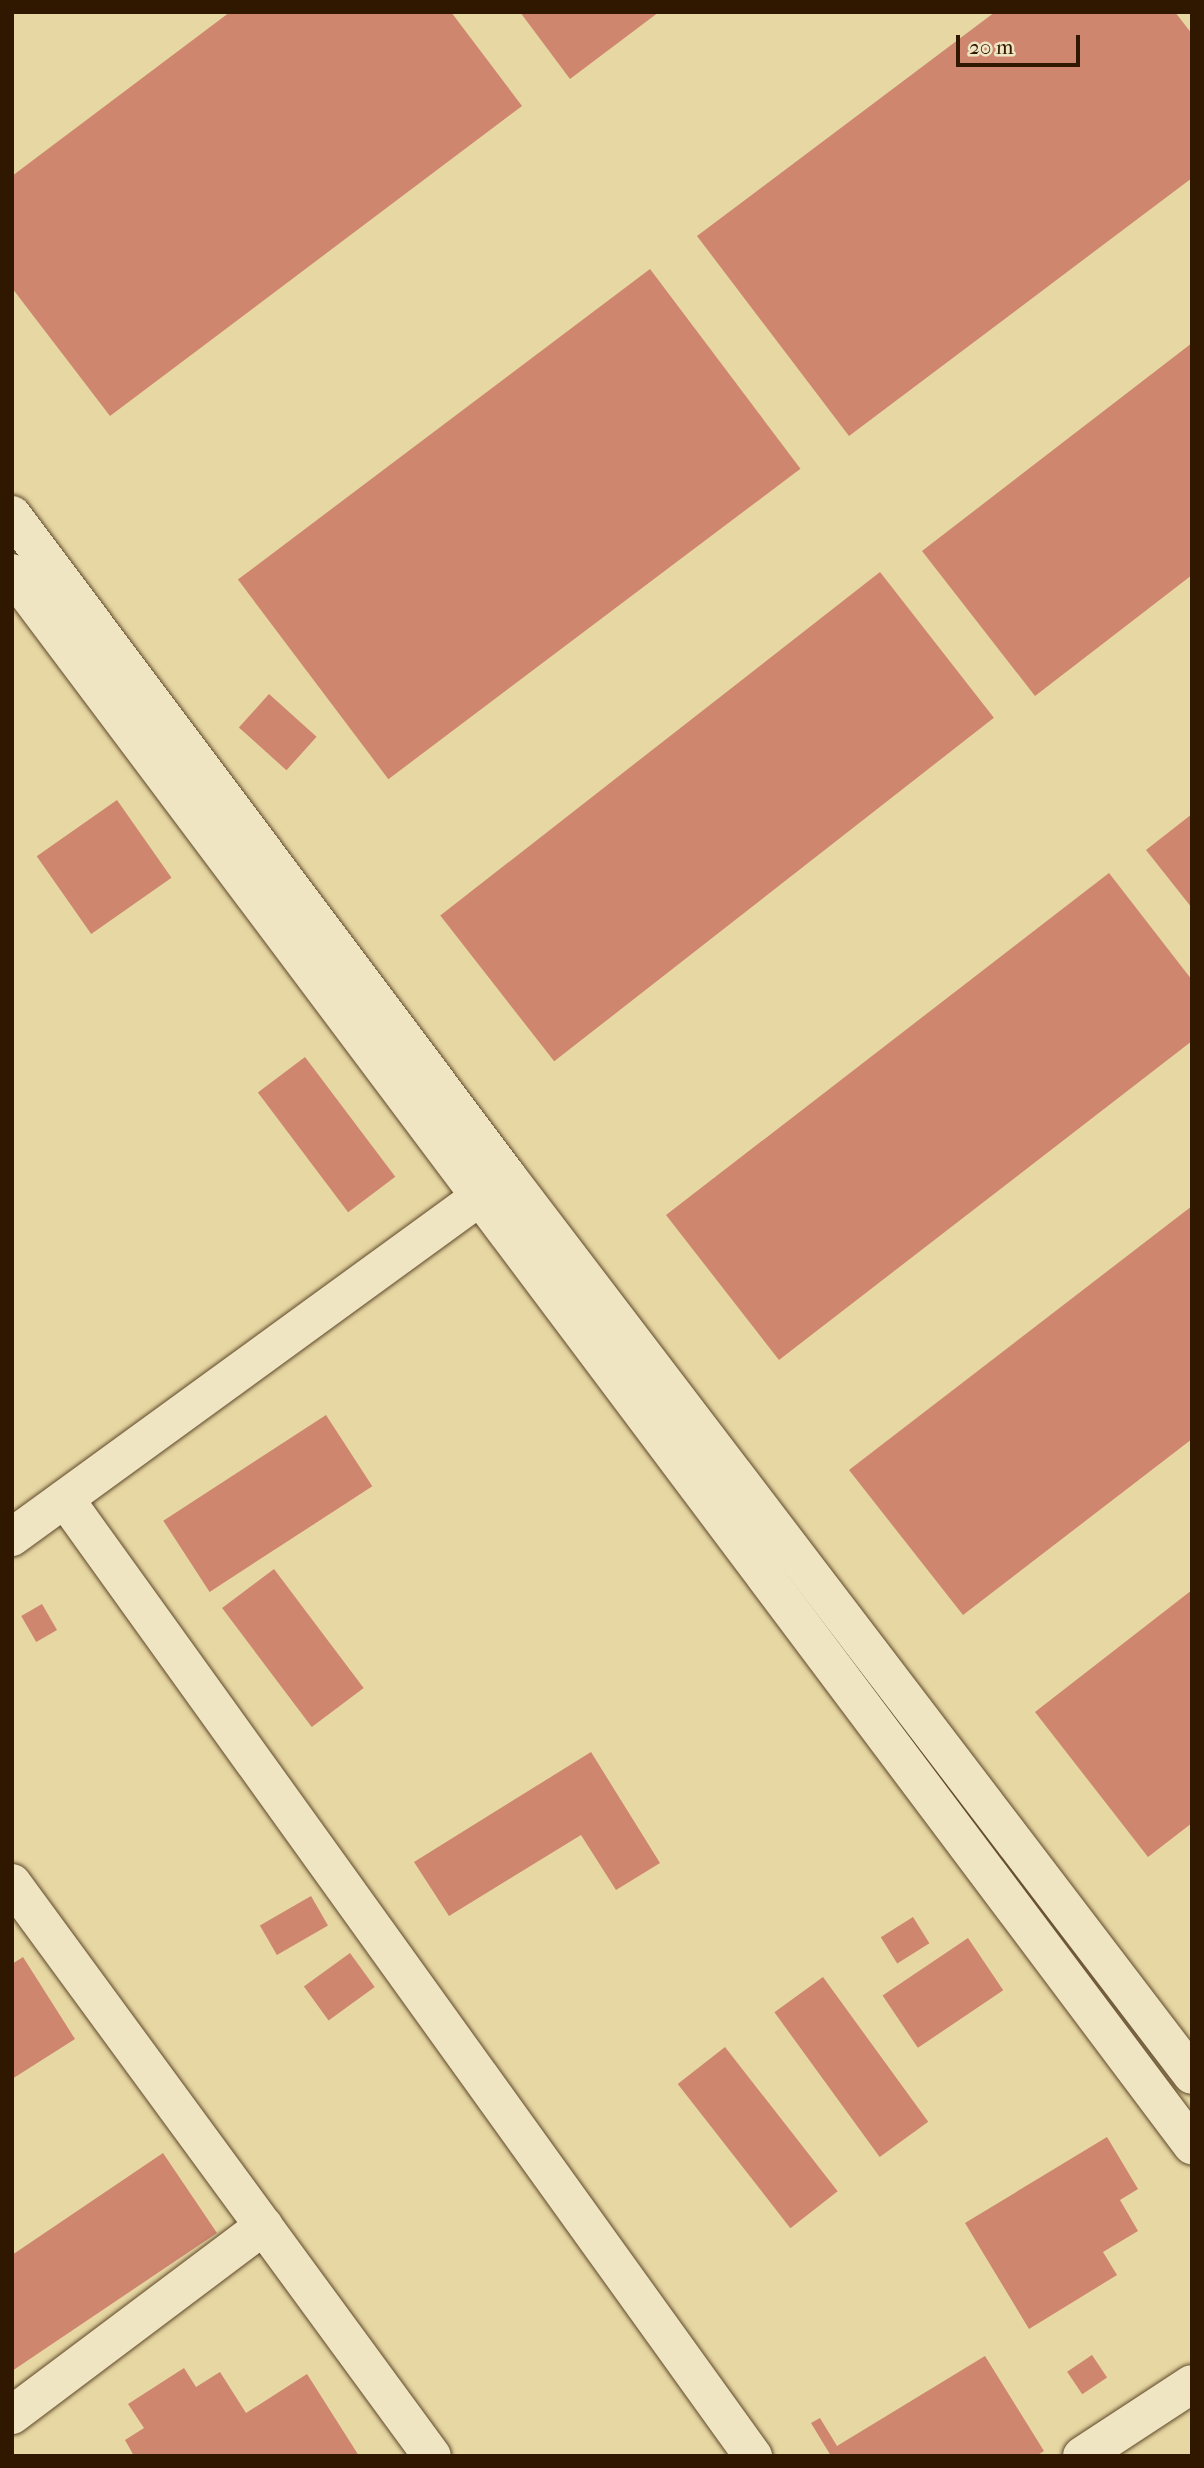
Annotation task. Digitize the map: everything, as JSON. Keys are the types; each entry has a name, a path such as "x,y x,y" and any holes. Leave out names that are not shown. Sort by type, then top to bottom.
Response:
{"lane":[{"path":"12,515 494,1187 1192,2145"},
{"path":"12,573 1192,2075"},
{"path":"12,1537 494,1187"},
{"path":"65,1499 753,2456"},
{"path":"12,1883 432,2456"},
{"path":"12,2415 264,2226"},
{"path":"1082,2456 1192,2384"}],"building":[{"path":"230,12 451,12 522,106 110,416 12,288 12,176"},
{"path":"520,12 659,12 570,79"},
{"path":"995,12 1175,12 1192,34 1192,178 849,436 697,236"},
{"path":"650,269 800,469 388,779 238,580"},
{"path":"1192,343 1192,575 1035,696 922,551"},
{"path":"880,572 994,718 554,1061 440,916"},
{"path":"269,694 317,737 286,770 239,727"},
{"path":"117,800 171,878 91,934 37,856"},
{"path":"1192,814 1192,908 1146,850"},
{"path":"1109,873 1192,980 1192,1041 779,1360 666,1215"},
{"path":"305,1057 395,1177 348,1212 258,1093"},
{"path":"1192,1206 1192,1439 963,1615 849,1470"},
{"path":"326,1415 372,1486 210,1592 163,1521"},
{"path":"274,1569 364,1688 312,1727 222,1608"},
{"path":"1192,1590 1192,1823 1148,1857 1035,1712"},
{"path":"42,1604 57,1630 36,1642 21,1616"},
{"path":"591,1752 660,1863 616,1890 581,1835 449,1916 414,1862"},
{"path":"311,1896 328,1925 277,1955 260,1926"},
{"path":"913,1917 929,1943 897,1963 881,1937"},
{"path":"968,1938 1003,1990 918,2048 883,1996"},
{"path":"350,1953 375,1987 329,2020 304,1987"},
{"path":"23,1957 75,2039 12,2079 12,1964"},
{"path":"823,1977 928,2122 880,2157 774,2012"},
{"path":"725,2047 838,2191 790,2228 678,2084"},
{"path":"1107,2137 1138,2189 1120,2200 1138,2231 1103,2252 1117,2275 1029,2329 965,2223"},
{"path":"163,2153 217,2233 12,2371 12,2255"},
{"path":"1092,2355 1107,2377 1082,2394 1067,2372"},
{"path":"985,2356 1044,2451 1036,2456 831,2456 811,2423 820,2418 837,2446"},
{"path":"184,2368 196,2387 220,2372 246,2413 307,2374 359,2456 134,2456 125,2440 144,2428 128,2404"}]}
